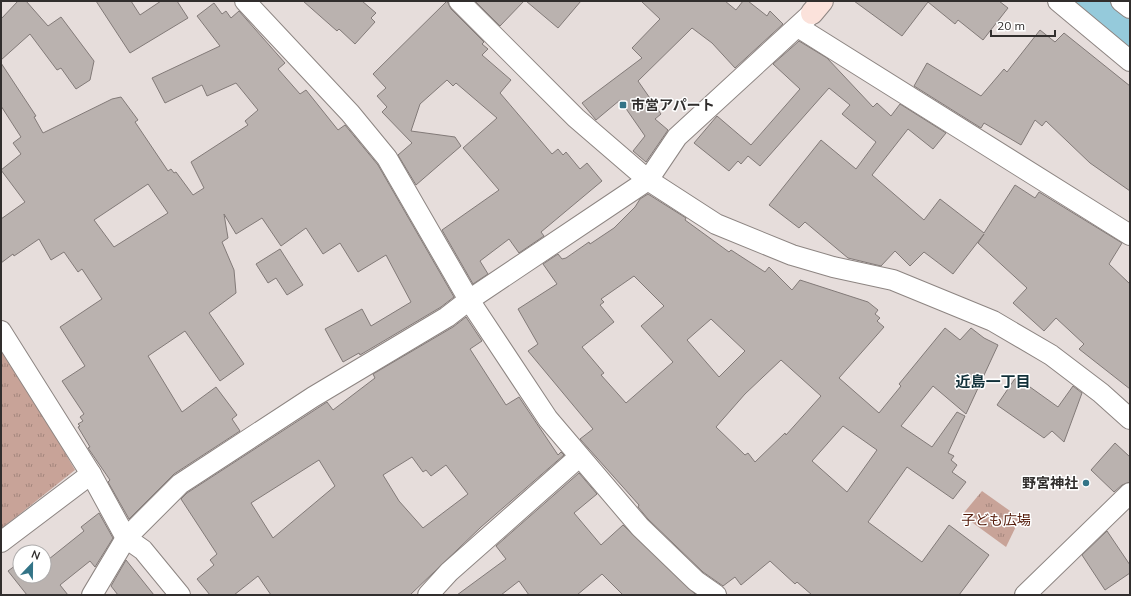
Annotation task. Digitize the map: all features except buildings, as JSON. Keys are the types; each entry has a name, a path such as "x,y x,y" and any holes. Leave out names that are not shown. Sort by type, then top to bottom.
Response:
{"street":[{"path":"246,1 350,113 387,158 469,300 548,419 640,527 696,581 716,595"},
{"path":"459,1 576,118 648,180 716,224 792,255 833,267 893,280 993,321 1051,355 1101,393 1130,419"},
{"path":"1058,1 1130,61"},
{"path":"1121,1 1130,8"},
{"path":"92,595 126,538 180,484 312,397 447,317 469,300 648,180 677,137 810,14 1130,235"},
{"path":"1,331 92,474 126,538 143,550 180,595"},
{"path":"428,595 449,572 579,457"},
{"path":"1,542 92,474"},
{"path":"1025,595 1130,493"}],"green space":[{"path":"1,342 75,470 1,529"},
{"name":"子ども広場","path":"982,491 1020,518 1006,547 962,515"}],"waterway":[{"path":"1085,1 1130,38"}],"place":[{"name":"市営アパート","path":"623,105"},
{"name":"野宮神社","path":"1086,483"}],"district":[{"name":"近島一丁目","path":"993,382"}]}
